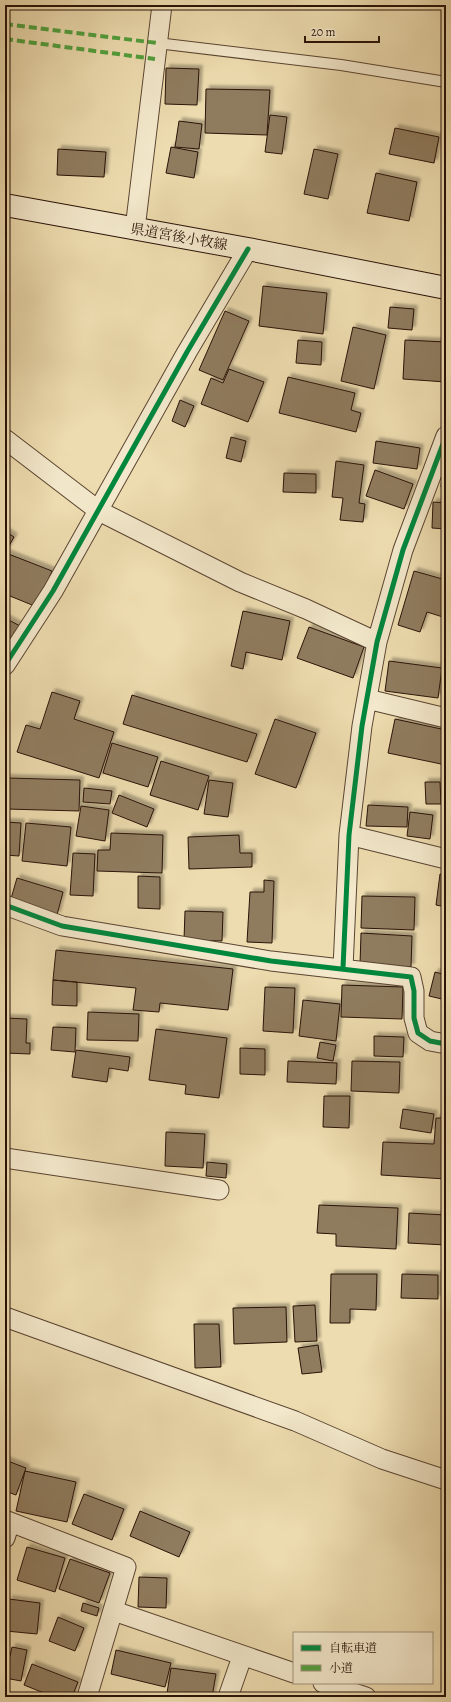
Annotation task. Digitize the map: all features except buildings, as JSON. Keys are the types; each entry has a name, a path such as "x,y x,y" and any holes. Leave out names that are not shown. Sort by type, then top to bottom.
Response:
{"main road":[{"name":"県道宮後小牧線","path":"5,205 248,249 446,288"}],"street":[{"path":"135,229 162,5"},
{"path":"5,665 53,591 187,352 248,249"},
{"path":"343,968 349,835 362,726 377,642 403,550 446,436"},
{"path":"5,439 99,511 240,582 306,609 377,642"},
{"path":"367,699 446,718"},
{"path":"349,835 446,858"},
{"path":"5,906 62,926 271,961 343,968 411,977 414,991 414,1018 418,1033 430,1041 446,1044"},
{"path":"5,1158 219,1190"},
{"path":"5,1317 295,1421 382,1459 446,1480"},
{"path":"7,1527 126,1567 87,1697"},
{"path":"114,1611 293,1674"},
{"path":"228,1697 242,1657"},
{"path":"326,1684 361,1696"}],"lane":[{"path":"157,43 341,65 446,82"}],"marked path":[{"path":"5,24 157,43"},
{"path":"5,39 155,59"}],"cycle path":[{"path":"5,665 53,591 187,352 248,249"},
{"path":"343,968 349,835 362,726 377,642 403,550 446,436"},
{"path":"5,905 62,926 271,961 411,977 414,991 414,1018 418,1033 430,1041 446,1044"}]}
